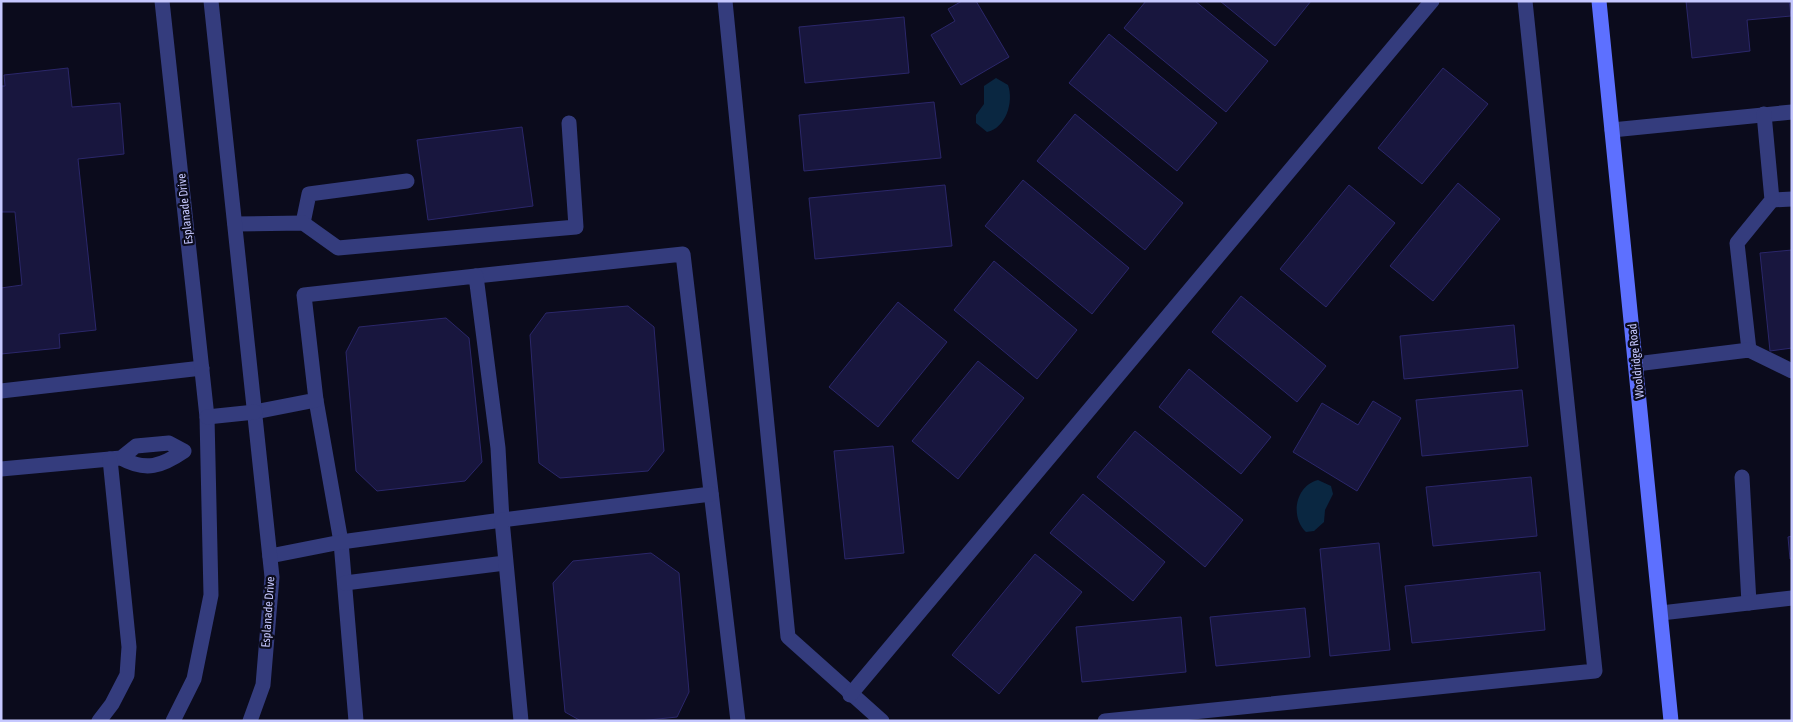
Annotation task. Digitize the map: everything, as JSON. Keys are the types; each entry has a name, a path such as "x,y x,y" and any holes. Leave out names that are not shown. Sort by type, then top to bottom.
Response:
{"main road":[{"name":"Wooldridge Road","path":"1599,1 1671,721"}],"street":[{"name":"Esplanade Drive","path":"162,1 208,417 211,596 194,679 173,721"},
{"name":"Esplanade Drive","path":"211,1 272,577 263,684 250,721"},
{"path":"725,1 788,636 850,695 882,721"},
{"path":"850,695 1432,1"},
{"path":"1105,721 1595,671 1525,1"},
{"path":"1612,130 1792,112"},
{"path":"1749,350 1737,243 1772,200 1764,114"},
{"path":"235,224 303,222 338,248 576,227 569,123"},
{"path":"303,222 309,194 407,181"},
{"path":"1772,200 1792,199"},
{"path":"356,721 341,542 316,400 304,295 683,254 738,721"},
{"path":"476,276 498,448 505,563 521,721"},
{"path":"1636,364 1749,350 1792,371"},
{"path":"1,391 202,368"},
{"path":"208,417 254,412 316,400"},
{"path":"1,469 115,458 136,466 167,463 184,451 208,448"},
{"path":"99,721 112,704 127,675 129,647 115,458"},
{"path":"1742,477 1749,603"},
{"path":"270,556 341,542 711,494"},
{"path":"345,583 505,563"},
{"path":"1661,613 1792,598"}],"water":[{"path":"996,78 1008,85 1010,92 1009,106 1004,120 994,130 987,132 976,123 976,115 984,104 984,86"},
{"path":"1318,480 1331,486 1333,494 1325,510 1324,522 1314,531 1306,532 1298,518 1297,503 1304,489 1310,483"}],"building":[{"path":"962,1 976,1 1009,57 961,85 931,35 955,21 948,9"},
{"path":"1146,1 1195,1 1268,61 1226,112 1124,28"},
{"path":"1220,1 1311,1 1275,46"},
{"path":"1686,1 1789,1 1791,16 1747,20 1750,51 1692,58"},
{"path":"904,17 909,73 805,83 799,27"},
{"path":"1109,34 1217,123 1177,171 1069,83"},
{"path":"68,68 72,107 120,103 124,154 78,159 96,330 59,334 60,348 1,354 1,288 22,285 15,212 1,212 1,86 5,86 4,75"},
{"path":"1443,68 1488,104 1422,184 1378,148"},
{"path":"934,102 941,158 804,171 799,115"},
{"path":"1075,114 1183,203 1145,250 1037,161"},
{"path":"522,127 533,206 428,220 417,140"},
{"path":"1023,180 1129,268 1092,314 985,226"},
{"path":"1458,183 1500,219 1433,301 1390,266"},
{"path":"945,185 952,246 815,259 809,198"},
{"path":"1349,185 1395,223 1326,307 1280,269"},
{"path":"1792,250 1792,348 1770,351 1760,253"},
{"path":"994,261 1077,330 1037,379 954,310"},
{"path":"1241,296 1326,366 1297,402 1212,332"},
{"path":"898,302 947,342 878,427 829,387"},
{"path":"628,306 654,327 664,451 648,471 560,478 539,463 530,335 546,313"},
{"path":"446,318 469,338 482,462 465,481 377,491 356,471 346,352 359,327"},
{"path":"1514,325 1518,368 1404,379 1400,336"},
{"path":"978,361 1024,398 958,479 912,441"},
{"path":"1189,369 1271,437 1241,474 1159,407"},
{"path":"1522,390 1528,446 1422,456 1416,400"},
{"path":"1373,401 1401,418 1357,491 1293,452 1322,403 1358,425"},
{"path":"1135,431 1243,520 1205,567 1097,477"},
{"path":"893,446 904,553 845,559 834,451"},
{"path":"1531,477 1537,536 1433,546 1426,487"},
{"path":"1083,494 1165,562 1133,601 1050,533"},
{"path":"1792,536 1792,559 1790,559 1788,537"},
{"path":"1379,543 1390,650 1330,656 1320,549"},
{"path":"651,553 679,573 689,692 677,717 639,721 581,721 565,712 553,583 573,561"},
{"path":"1035,554 1082,592 999,694 952,655"},
{"path":"1540,572 1545,630 1412,643 1405,586"},
{"path":"1305,608 1310,657 1216,666 1210,617"},
{"path":"1181,617 1186,672 1082,682 1076,627"}]}
